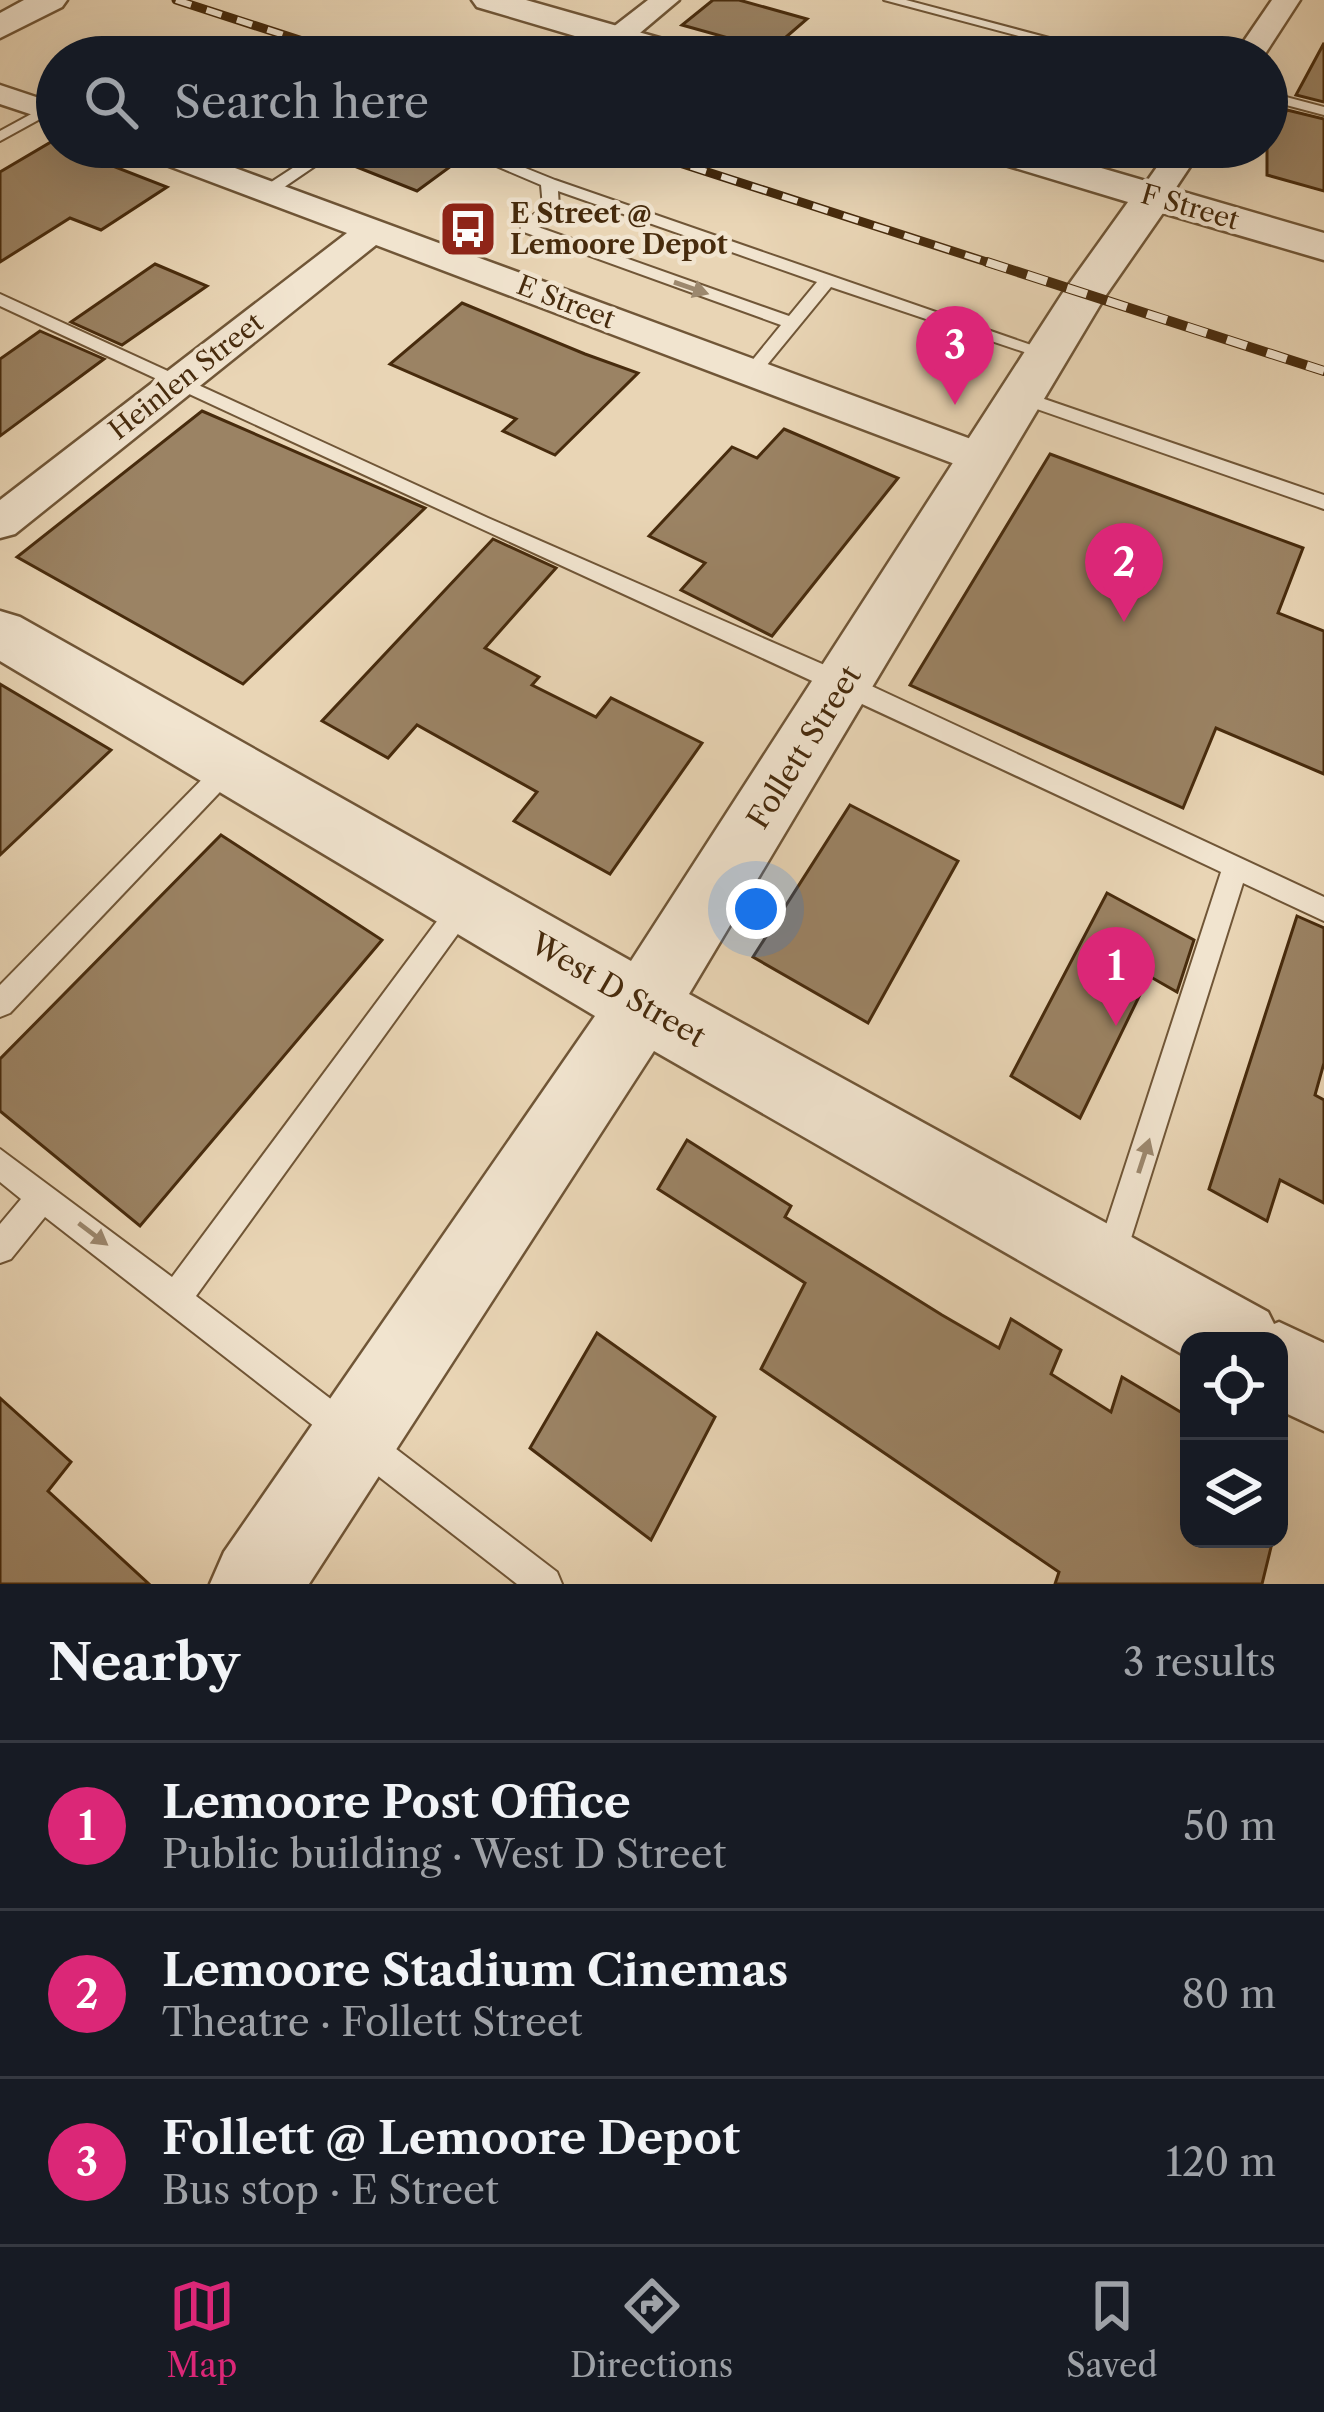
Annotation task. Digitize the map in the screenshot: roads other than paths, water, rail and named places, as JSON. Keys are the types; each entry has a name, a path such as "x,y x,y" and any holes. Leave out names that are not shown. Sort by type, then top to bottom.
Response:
{"street":[{"path":"0,27 50,0"},
{"path":"490,0 615,36"},
{"path":"619,36 665,0"},
{"path":"1262,36 1286,0"},
{"path":"0,94 36,107"},
{"name":"E Street","path":"205,168 983,459"},
{"name":"F Street","path":"1057,168 1324,247"},
{"name":"Follett Street","path":"256,1584 643,1006 1048,353 1173,168"},
{"name":"Heinlen Street","path":"0,523 373,230"},
{"name":"West D Street","path":"0,633 643,1006 1223,1332"},
{"path":"1288,1369 1324,1389"}],"lane":[{"path":"891,0 1032,36"},
{"path":"1288,102 1324,111"},
{"path":"0,137 36,119"},
{"path":"268,191 303,168"},
{"path":"512,168 1048,353"},
{"path":"549,183 551,208 527,228 790,322"},
{"path":"752,372 828,280"},
{"path":"0,299 481,523 844,683 1324,909"},
{"path":"1022,397 1324,502"},
{"path":"0,1004 230,766"},
{"path":"1107,1267 1235,868"},
{"path":"176,1297 466,903"},
{"path":"0,1163 545,1584"},
{"path":"0,1248 43,1196"}],"railway":[{"path":"176,0 287,36"},
{"path":"695,168 996,265"},
{"path":"987,262 1324,371"}],"place":[{"name":"E Street @ Lemoore Depot","path":"468,229"},
{"name":"Follett @ Lemoore Depot","path":"955,405"},
{"name":"Lemoore Stadium Cinemas","path":"1124,622"},
{"name":"Lemoore Post Office","path":"1116,1026"}]}
